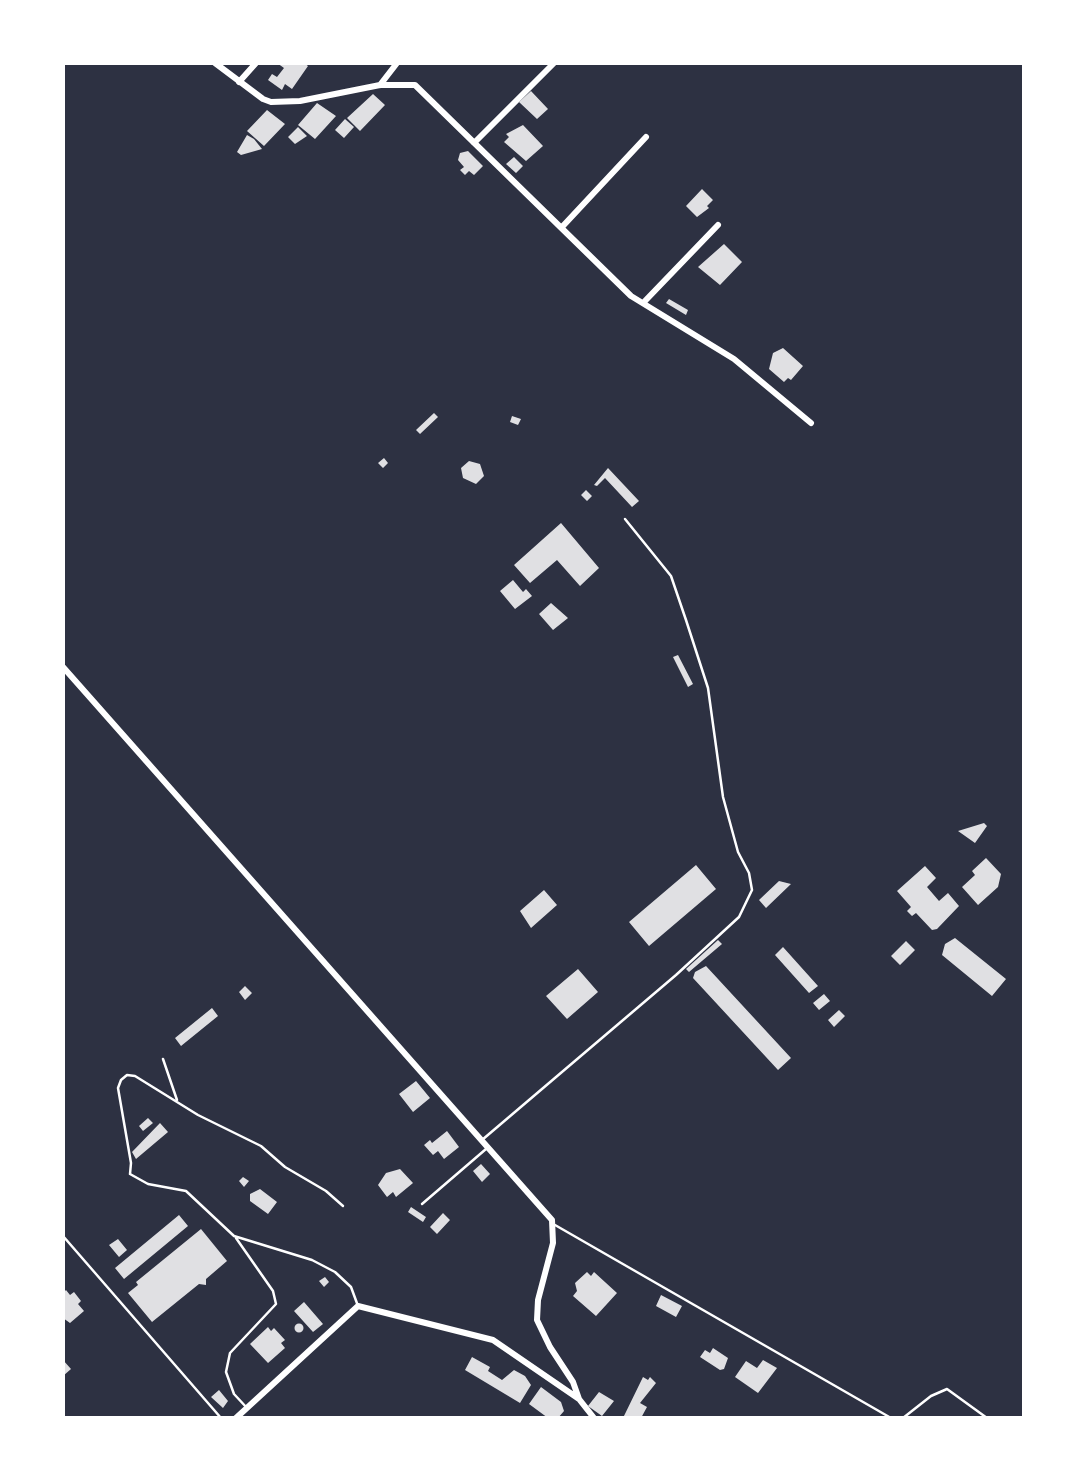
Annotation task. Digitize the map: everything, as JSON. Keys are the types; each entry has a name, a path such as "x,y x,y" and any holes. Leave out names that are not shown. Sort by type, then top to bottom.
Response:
{"street":[{"path":"215,63 262,99 282,103 380,85 415,85 631,296 734,359 811,423"},
{"path":"239,82 256,63"},
{"path":"380,85 397,63"},
{"path":"474,143 554,63"},
{"path":"562,227 646,138"},
{"path":"643,302 718,225"},
{"path":"63,667 489,1147 555,1226 538,1300 537,1320 550,1347 573,1382 579,1399"},
{"path":"236,1418 358,1306 494,1340 579,1399 594,1418"}],"lane":[{"path":"482,1140 676,975 739,916 752,890 749,873 738,852 723,797 708,688 671,576 625,519"},
{"path":"163,1059 177,1100"},
{"path":"247,1408 234,1394 226,1372 230,1353 276,1304 272,1291 234,1236 186,1191 148,1184 130,1174 131,1163 118,1088 121,1080 127,1075 135,1076 177,1100 186,1109 261,1146 343,1206"},
{"path":"422,1204 489,1147"},
{"path":"555,1226 891,1418"},
{"path":"63,1236 220,1418"},
{"path":"234,1236 312,1260 335,1272 351,1287 358,1306"},
{"path":"903,1418 931,1396 947,1389 987,1418"}],"building":[{"path":"277,63 304,63 308,66 292,89 285,84 282,90 268,80 272,74 277,77 284,68"},
{"path":"531,91 548,109 537,119 519,102"},
{"path":"373,94 385,105 360,131 347,118"},
{"path":"317,103 336,116 315,139 298,125"},
{"path":"267,110 285,124 264,146 247,131"},
{"path":"345,119 354,127 344,138 335,130"},
{"path":"523,125 543,146 526,161 504,142 509,137 506,134"},
{"path":"298,127 307,136 295,144 288,137"},
{"path":"247,135 262,149 241,155 237,152"},
{"path":"468,151 483,166 474,175 469,171 465,175 460,170 464,167 458,160 460,153"},
{"path":"514,157 523,166 516,173 506,164"},
{"path":"702,189 713,200 707,206 709,208 697,217 686,206"},
{"path":"724,244 742,262 720,285 698,267"},
{"path":"669,299 688,310 686,315 666,303"},
{"path":"783,348 803,366 791,380 788,378 784,382 769,369 773,353"},
{"path":"434,413 438,417 420,434 416,430"},
{"path":"512,416 521,419 518,425 510,422"},
{"path":"384,458 388,463 383,468 378,463"},
{"path":"469,461 480,464 484,476 476,484 463,478 461,468"},
{"path":"608,468 639,501 632,507 605,478 597,486 594,485"},
{"path":"586,490 592,496 587,501 581,495"},
{"path":"561,523 599,568 580,586 557,560 530,583 514,565"},
{"path":"513,580 523,592 526,589 532,596 515,609 500,591"},
{"path":"551,603 568,618 553,630 539,614"},
{"path":"678,655 693,684 688,687 673,657"},
{"path":"984,823 987,826 975,843 958,831"},
{"path":"986,858 1001,874 998,887 978,905 962,887 975,875 972,871"},
{"path":"696,865 716,889 649,946 629,922"},
{"path":"925,866 936,878 927,887 939,901 948,893 959,906 937,929 932,930 916,913 912,916 907,911 911,907 897,891"},
{"path":"779,881 791,884 766,908 759,900"},
{"path":"544,890 557,905 531,928 520,911"},
{"path":"955,938 1006,979 992,996 942,955 945,944"},
{"path":"718,940 722,944 689,972 686,969"},
{"path":"906,941 915,950 900,965 891,956"},
{"path":"783,947 818,986 809,993 775,955"},
{"path":"706,966 791,1058 778,1070 693,978 695,972"},
{"path":"578,969 598,992 567,1019 546,996"},
{"path":"245,986 252,993 245,1000 239,992"},
{"path":"824,994 830,1001 819,1010 813,1003"},
{"path":"212,1008 218,1016 181,1046 175,1038"},
{"path":"839,1010 845,1016 834,1027 828,1020"},
{"path":"416,1081 430,1098 413,1112 399,1094"},
{"path":"148,1118 153,1123 143,1131 139,1126"},
{"path":"160,1123 168,1132 136,1159 132,1152"},
{"path":"447,1131 459,1147 444,1159 438,1151 433,1155 424,1145 430,1140 432,1143"},
{"path":"481,1164 490,1174 482,1182 473,1171"},
{"path":"400,1169 413,1183 396,1197 393,1192 387,1197 378,1185 386,1173"},
{"path":"243,1177 249,1181 244,1187 239,1181"},
{"path":"260,1189 277,1202 268,1214 250,1201 250,1194"},
{"path":"411,1207 426,1217 423,1222 408,1212"},
{"path":"443,1213 450,1220 437,1234 430,1227"},
{"path":"179,1215 188,1226 124,1279 115,1268"},
{"path":"201,1229 227,1261 206,1279 206,1285 199,1284 152,1322 128,1293 138,1285 136,1282"},
{"path":"118,1239 127,1250 119,1257 109,1245"},
{"path":"587,1272 591,1276 594,1272 617,1293 596,1316 573,1296 577,1291 575,1283"},
{"path":"325,1277 329,1282 324,1287 319,1281"},
{"path":"66,1290 70,1295 74,1292 84,1311 70,1323 63,1318 63,1293"},
{"path":"661,1295 682,1306 676,1317 656,1306"},
{"path":"304,1302 323,1324 313,1332 294,1311"},
{"path":"299,1323 304,1328 299,1333 294,1328"},
{"path":"268,1327 271,1331 274,1328 285,1340 281,1343 285,1348 268,1363 250,1344"},
{"path":"713,1348 728,1358 724,1369 720,1370 700,1357 705,1350 710,1353"},
{"path":"472,1357 490,1367 488,1371 502,1380 514,1370 525,1376 531,1385 520,1403 465,1370"},
{"path":"63,1360 71,1369 63,1376"},
{"path":"763,1360 777,1368 758,1393 735,1377 746,1361 757,1368"},
{"path":"643,1377 648,1380 650,1377 656,1383 640,1403 647,1407 641,1418 623,1418"},
{"path":"541,1387 561,1402 564,1411 558,1418 548,1418 529,1404"},
{"path":"219,1390 228,1401 223,1408 211,1397"},
{"path":"599,1392 614,1401 602,1416 588,1406"}]}
